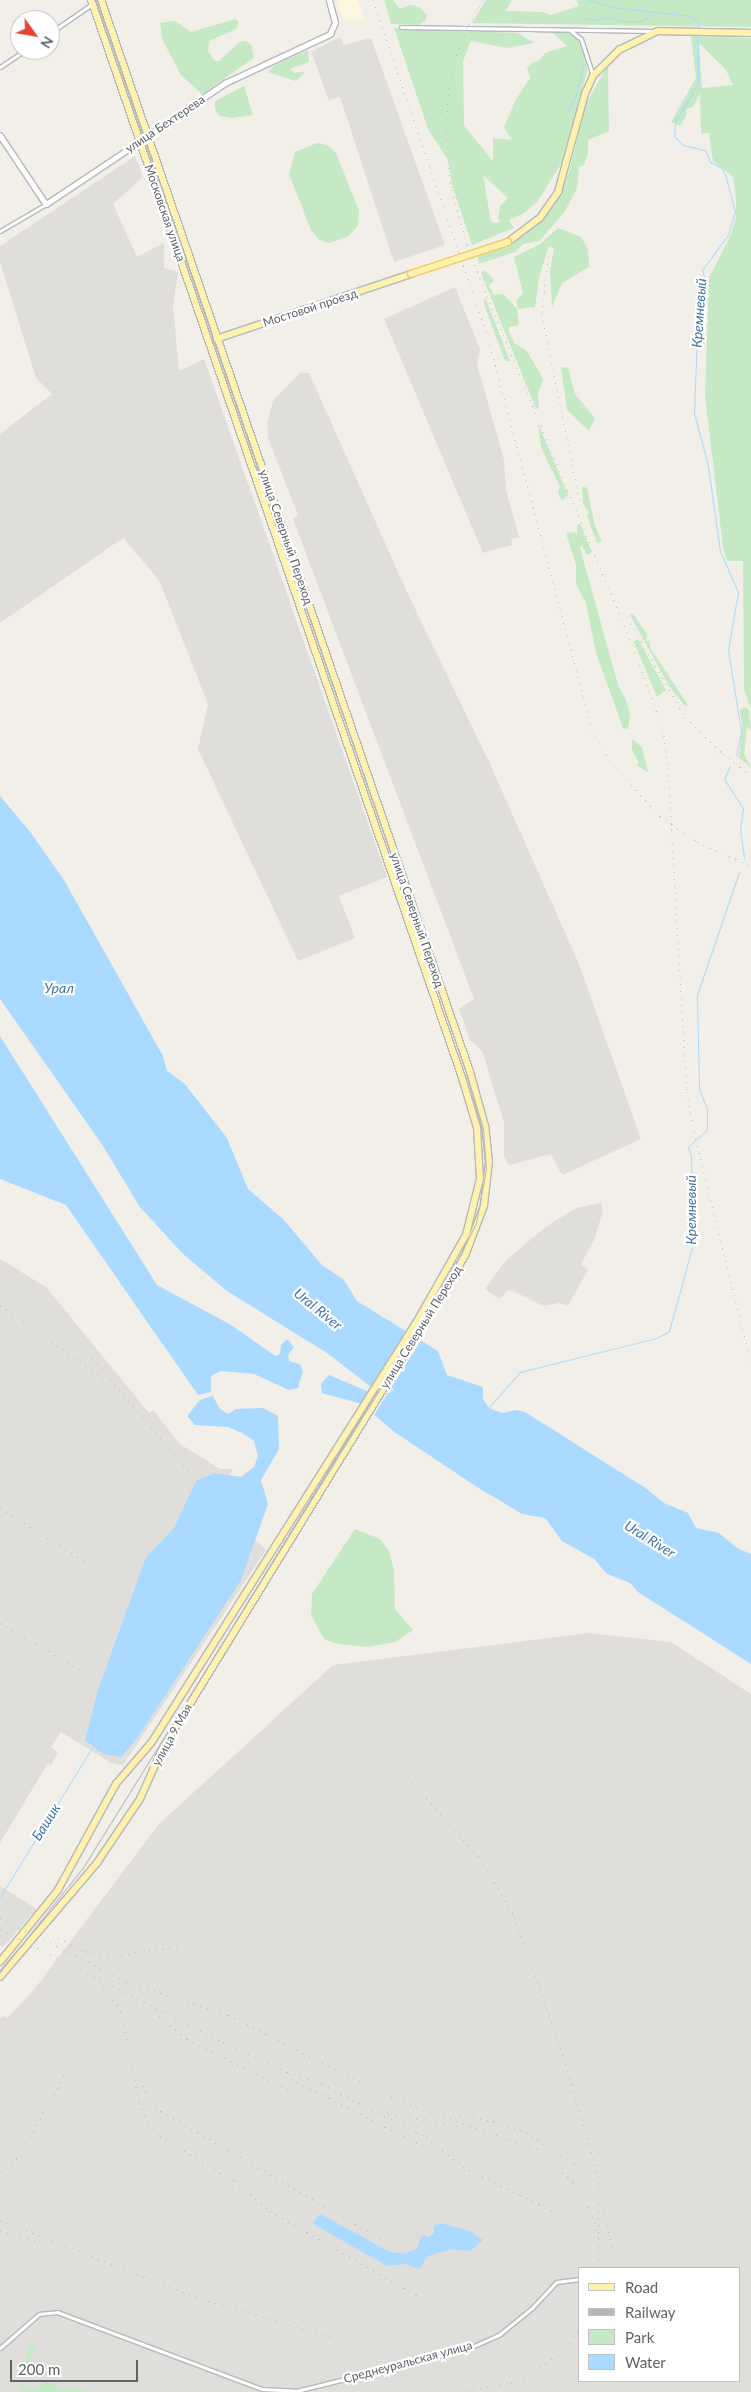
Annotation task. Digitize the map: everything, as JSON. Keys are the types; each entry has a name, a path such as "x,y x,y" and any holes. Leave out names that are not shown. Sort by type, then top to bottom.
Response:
{"main road":[{"name":"Московская улица","path":"101,0 218,338"},
{"name":"Московская улица","path":"91,2 209,342"},
{"path":"593,76 619,50 658,32 751,33"},
{"name":"Мостовой проезд","path":"209,342 508,242 540,218 558,192 585,94 593,76"},
{"name":"улица Бехтерева","path":"139,142 148,135"},
{"name":"улица Северный Переход","path":"218,338 470,1072 485,1126 488,1188 479,1223 465,1256 423,1327 326,1480"},
{"name":"улица Северный Переход","path":"209,342 462,1078 477,1128 480,1179 474,1212 459,1250 416,1323 324,1469"},
{"name":"улица 9 Мая","path":"0,1962 58,1890 116,1784 152,1742 324,1469"},
{"name":"улица 9 Мая","path":"0,1977 119,1833 140,1799 163,1748 326,1480"}],"street":[{"name":"улица Бехтерева","path":"148,135 225,83 326,37 335,28 329,0"},
{"path":"60,25 91,2"},
{"path":"400,27 658,32"},
{"path":"568,30 581,39 593,76"},
{"path":"0,135 46,204"},
{"name":"улица Бехтерева","path":"0,231 46,204 139,142"},
{"name":"Среднеуральская улица","path":"0,2348 39,2314 57,2312 262,2388 296,2391 467,2349 500,2334 532,2308 556,2282 578,2279"}],"shaded area":[{"path":"337,0 358,0 364,18 351,21 344,19"},
{"path":"340,37 344,45 371,38 445,245 394,262 340,97 329,100 311,52"},
{"path":"135,156 143,177 113,204 137,257 164,243 164,268 178,272 173,305 179,371 204,359 387,877 339,896 355,938 298,961 198,749 208,704 159,580 123,538 0,623 0,434 52,394 36,378 0,262 0,246"},
{"path":"455,287 480,349 477,364 504,460 506,490 519,537 511,539 512,545 483,553 384,319"},
{"path":"300,373 309,373 407,592 490,764 579,964 641,1139 562,1175 551,1154 509,1165 504,1156 504,1122 482,1051 470,1040 459,1009 474,999 293,519 298,515 268,438 267,423 273,401"},
{"path":"601,1203 603,1211 594,1240 581,1264 588,1270 568,1306 559,1303 543,1306 509,1289 500,1299 485,1289 507,1259 547,1226 576,1208"},
{"path":"0,1259 46,1287 149,1413 153,1410 180,1444 220,1469 233,1469 209,1515 249,1534 266,1550 123,1765 111,1763 61,1732 51,1747 58,1752 55,1758 51,1765 48,1763 0,1843"},
{"path":"589,1633 671,1642 751,1694 751,2392 0,2392 0,2019 4,2016 7,2018 33,1991 158,1825 333,1665"},
{"path":"0,1886 37,1909 3,1947 0,1945"}],"green space":[{"path":"384,0 393,0 400,9 410,5 419,7 427,15 425,21 418,25 391,24"},
{"path":"486,0 512,0 506,11 543,12 551,15 579,6 576,0 751,0 751,27 472,23"},
{"path":"235,19 239,22 236,29 209,41 208,51 215,61 219,61 241,41 246,41 251,45 254,58 202,94 181,75 162,39 160,23 175,21 191,32"},
{"path":"394,28 518,33 534,43 507,48 471,41 463,61 464,126 493,161 493,138 512,140 504,127 516,99 530,78 527,68 533,62 539,61 545,53 567,46 553,33 564,31 577,38 584,52 587,71 563,161 537,202 524,213 509,220 514,228 472,245 452,185 448,160 428,129","holes":["483,175 508,198 500,206 498,219 502,221 491,222"]},
{"path":"691,36 751,38 751,709 744,690 743,561 727,561 723,547 705,396 709,278 731,234 736,218 736,198 733,177 713,161 709,133 701,133 700,93 693,107 686,109 687,114 680,126 671,122 696,78","holes":["699,43 726,70 733,85 702,88"]},
{"path":"308,50 309,62 290,69 295,73 306,71 296,81 268,72 275,65"},
{"path":"608,65 609,131 588,140 588,154 584,165 579,167 577,188 564,213 539,241 523,244 515,252 479,264 477,255 526,234 554,206 569,172 586,104"},
{"path":"244,86 253,115 232,118 219,116 215,109 215,101"},
{"path":"317,143 327,145 336,153 359,211 358,225 349,236 329,243 318,239 311,230 289,174 295,152"},
{"path":"558,228 581,237 588,249 589,267 562,283 552,307 550,271 554,249 549,246 539,277 535,307 518,309 516,300 523,294 514,257 540,244"},
{"path":"484,270 494,280 489,286 494,295 503,294 517,309 519,325 509,327 509,332 514,343 526,350 543,380 538,393 539,408 536,409 481,273"},
{"path":"485,297 510,361 505,361 484,304"},
{"path":"561,367 568,368 575,394 595,418 589,431 567,410"},
{"path":"538,423 568,495 562,500 558,493 560,487 541,447"},
{"path":"582,486 587,488 595,526 602,542 597,543 587,516 589,513 583,503"},
{"path":"580,524 592,552 587,555 582,546 580,548 618,685 630,713 628,729 623,728 596,653 586,603 576,584 576,565 566,533 575,532 577,535 577,525"},
{"path":"633,614 647,634 646,641 649,641 651,649 688,705 685,706 669,686 630,615"},
{"path":"638,639 666,690 657,697 634,642"},
{"path":"745,707 749,710 751,731 747,726 744,754 751,767 739,758 742,725 740,710"},
{"path":"632,739 642,747 648,772 636,765 639,763 632,750"},
{"path":"355,1529 380,1539 389,1551 394,1570 395,1609 413,1630 395,1642 368,1647 338,1644 324,1639 311,1615 312,1594"},
{"path":"31,2342 36,2344 24,2379 19,2377"},
{"path":"48,2380 56,2387 96,2392 25,2392 17,2385 38,2388"}],"water":[{"name":"Урал","path":"0,796 31,833 64,880 163,1056 167,1071 184,1083 227,1138 248,1189 283,1219 322,1265 344,1280 357,1301 438,1351 447,1375 483,1387 483,1399 489,1408 502,1413 517,1410 525,1412 647,1489 664,1503 688,1513 696,1528 719,1533 737,1548 751,1554 751,1664 638,1592 630,1583 607,1574 594,1559 562,1541 545,1518 522,1514 477,1487 393,1431 362,1404 322,1393 321,1384 329,1375 367,1391 371,1387 327,1353 227,1291 182,1253 140,1207 101,1143 0,999"},
{"path":"0,1036 157,1285 233,1326 275,1356 280,1354 281,1345 287,1339 294,1347 288,1355 289,1361 300,1364 303,1371 298,1388 289,1390 254,1374 221,1371 211,1376 211,1392 198,1395 66,1205 0,1179"},
{"path":"213,1396 219,1408 228,1414 236,1409 263,1408 278,1416 279,1449 261,1480 268,1504 241,1580 138,1737 121,1757 103,1754 85,1740 98,1690 146,1557 174,1528 196,1481 215,1473 241,1477 254,1467 258,1456 254,1441 242,1433 228,1427 195,1425 187,1416 200,1400"},
{"path":"320,2214 390,2252 404,2254 417,2248 422,2235 428,2237 434,2233 434,2226 440,2223 470,2231 483,2240 470,2251 452,2249 428,2256 419,2269 406,2264 387,2266 315,2225 313,2222"}],"pier":[{"path":"408,1330 422,1339 374,1415 360,1405"}],"waterway":[{"name":"Кремневый","path":"588,0 618,8 685,15 698,21 698,31"},
{"path":"581,18 595,20 607,17 622,21 644,21 651,13"},
{"name":"Кремневый","path":"698,35 698,83 675,122 674,136 683,145 705,150 710,162 720,167 725,174 735,211 728,235 702,270 705,279 698,309 694,413 708,466 720,551 738,592 728,650 741,731 736,756"},
{"path":"567,112 576,95 583,65"},
{"name":"Кремневый","path":"730,766 724,779 743,808 740,829 744,858"},
{"name":"Кремневый","path":"489,1407 520,1372 656,1338 669,1331 693,1244 691,1156 688,1147 707,1129 707,1109 699,1089 697,995 739,872"},
{"name":"Башик","path":"0,1897 93,1746"}],"tram line":[{"path":"0,1972 84,1866 448,1279 476,1223 486,1169 483,1128 465,1070 96,0"}],"railway":[{"path":"373,0 488,338 592,730 612,764 660,816 697,842 751,866"},
{"path":"483,0 467,28 455,60 448,97 446,133 450,183 467,245 632,645 663,729 668,767 687,1092 692,1125 751,1363"},
{"path":"549,250 542,314 580,504"},
{"path":"627,617 685,717 723,754 751,775"},
{"path":"0,1305 105,1380"},
{"path":"92,1358 192,1475"},
{"path":"0,1508 84,1561"},
{"path":"0,1623 81,1670"},
{"path":"403,1772 480,1858 514,1916 564,2057 598,2176 599,2267"},
{"path":"0,1918 127,1982 228,2015 397,2100 536,2149 573,2182 593,2216 599,2242"},
{"path":"0,1929 223,2042 287,2072 322,2084 426,2137 463,2167 553,2211"},
{"path":"58,1938 86,1951 114,1956 179,1946"},
{"path":"99,1983 121,2011 139,2102 149,2124 160,2136 234,2181 270,2211 428,2302"},
{"path":"154,2011 187,2039 301,2096"},
{"path":"0,2172 20,2156 72,2061"},
{"path":"140,2079 150,2101 161,2111 383,2240"},
{"path":"291,2079 427,2148"},
{"path":"388,2114 460,2126"},
{"path":"459,2115 494,2121 526,2132 574,2164"},
{"path":"570,2159 589,2178"},
{"path":"603,2204 612,2249"},
{"path":"0,2220 195,2297 331,2337"},
{"path":"0,2231 42,2242"},
{"path":"459,2392 511,2383 529,2376 560,2353 578,2330"}],"water label":[{"name":"Ural River","path":"318,1309"},
{"name":"Ural River","path":"650,1539"}]}
